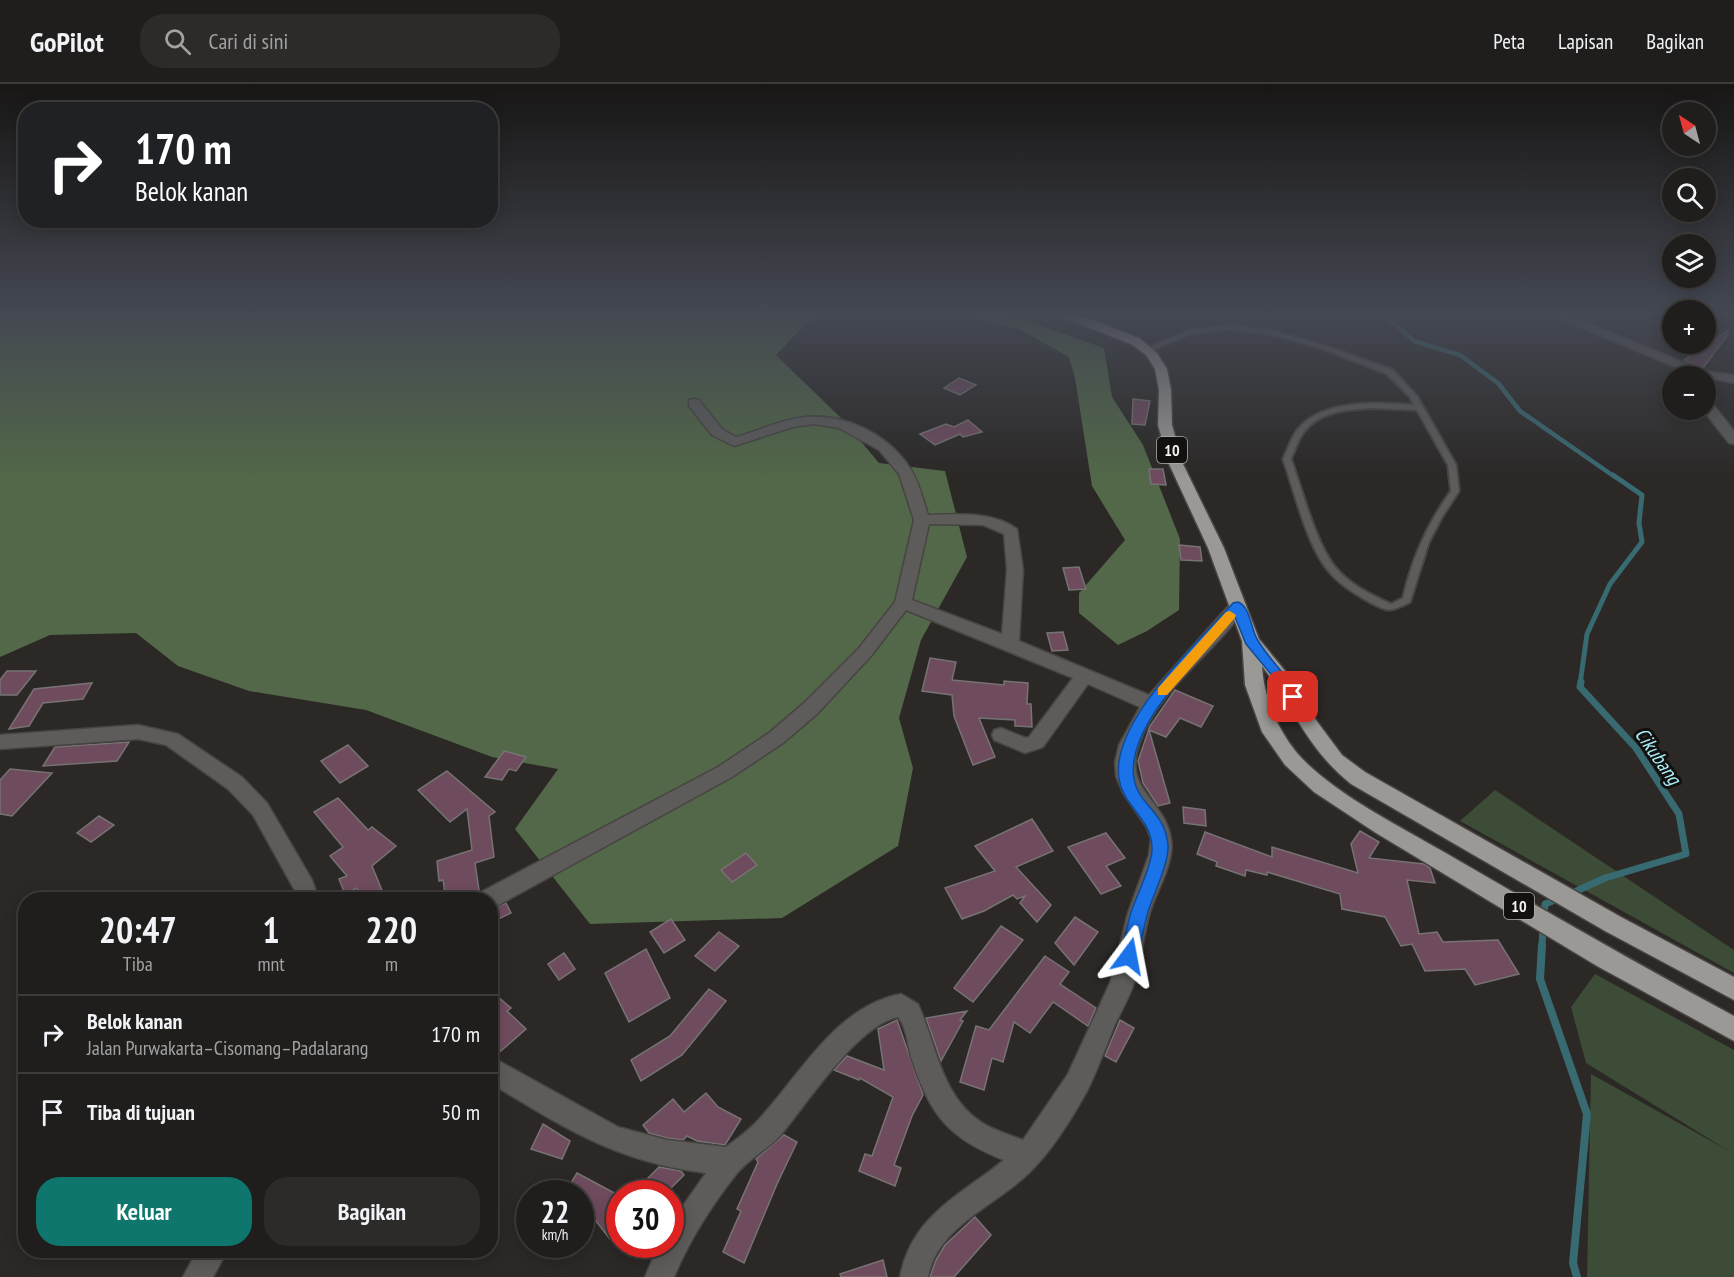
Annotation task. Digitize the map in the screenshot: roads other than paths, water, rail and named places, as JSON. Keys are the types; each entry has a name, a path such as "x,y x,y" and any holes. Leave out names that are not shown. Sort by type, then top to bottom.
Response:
{"highway":[{"name":"10","path":"1160,368 1165,390 1163,409 1165,425 1176,464 1216,548 1251,641 1254,686 1271,732 1292,760 1321,786 1383,826 1605,958 1734,1029"},
{"name":"10","path":"1251,641 1285,683 1300,712 1335,760 1358,778 1613,924 1734,989"}],"street":[{"path":"1716,377 1734,379"},
{"path":"498,894 725,772 776,738 811,708 865,652 903,603 922,520 904,469 878,440 833,422 801,421 755,438 734,442 717,432 694,403"},
{"path":"1716,418 1734,440"},
{"path":"922,520 957,518 1003,525 1012,532 1015,570 1010,644"},
{"path":"903,603 1010,644 1083,677 1152,704"},
{"path":"914,1277 919,1257 933,1234 950,1218 1013,1170 1043,1136 1077,1082 1124,977 1138,915 1160,849 1157,826 1131,792 1126,780 1125,763 1129,745 1152,704 1238,606"},
{"path":"1001,735 1025,746 1036,742 1083,677"},
{"path":"0,742 138,732 171,739 235,783 260,809 306,892"},
{"path":"659,1277 674,1243 730,1161 767,1129 845,1038 883,1007 893,1004 901,1005 910,1012 931,1079 957,1119 968,1129 1026,1155"},
{"path":"498,1073 573,1117 630,1145 710,1160 730,1161"},
{"path":"197,1277 209,1258"}],"lane":[{"path":"1378,368 1390,372 1413,396 1452,465 1455,491 1434,519 1425,538 1407,600 1391,608 1368,597 1332,570 1321,550 1287,459 1302,428 1333,410 1374,405 1419,408"}],"waterway":[{"name":"Cikubang","path":"1477,368 1498,383 1520,411 1615,477"},
{"name":"Cikubang","path":"1580,684 1587,634 1610,584 1642,542 1639,523 1642,495 1613,475"},
{"name":"Cikubang","path":"1570,894 1605,878 1686,854 1679,814 1636,748 1580,687 1581,682"},
{"name":"Cikubang","path":"1544,916 1545,904 1560,898"},
{"name":"Cikubang","path":"1542,946 1543,927"},
{"name":"Cikubang","path":"1542,945 1540,979 1587,1114 1573,1263 1577,1277"}]}
